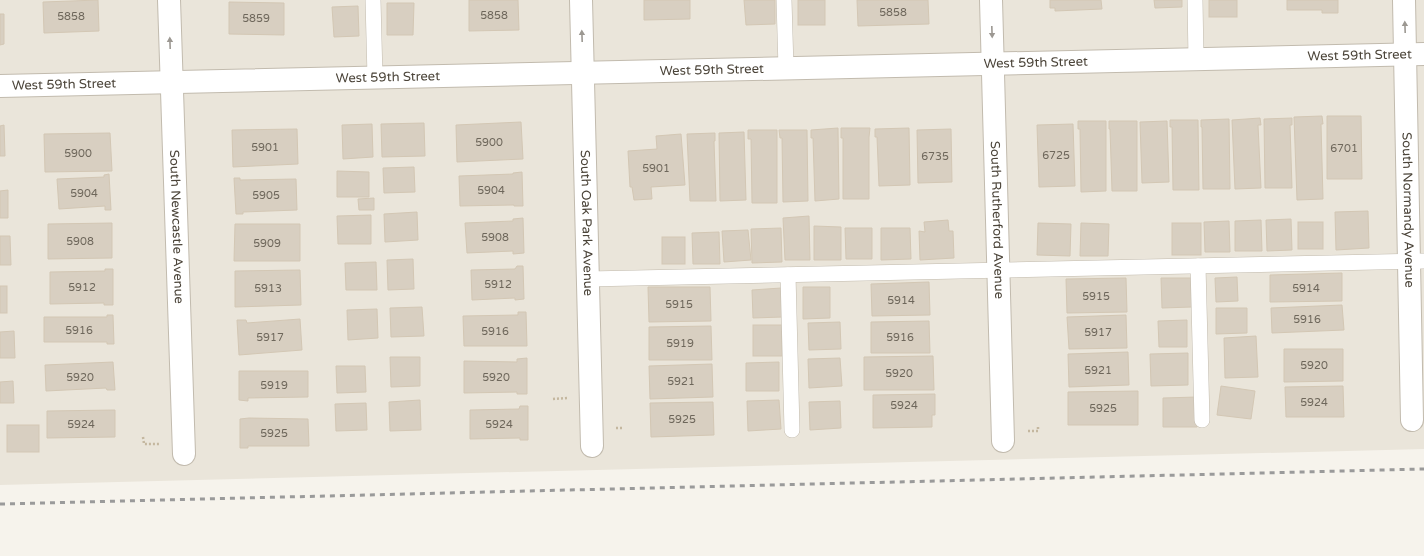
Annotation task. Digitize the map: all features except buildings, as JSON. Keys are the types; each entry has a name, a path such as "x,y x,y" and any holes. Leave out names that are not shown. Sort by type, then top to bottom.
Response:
{"street":[{"name":"South Newcastle Avenue","path":"169,0 184,454"},
{"name":"South Oak Park Avenue","path":"581,0 592,446"},
{"name":"South Rutherford Avenue","path":"991,0 1003,441"},
{"name":"South Normandy Avenue","path":"1404,0 1415,54 1416,262 1412,420"},
{"name":"West 59th Street","path":"0,86 1415,54"}],"lane":[{"path":"373,0 375,77"},
{"path":"784,0 786,68"},
{"path":"1195,0 1196,59"},
{"path":"588,279 1416,262"},
{"path":"1198,266 1202,420"},
{"path":"788,275 792,430"}],"shaded area":[{"path":"0,0 1424,0 1424,449 0,485"}],"railway":[{"path":"0,504 1424,469"}]}
